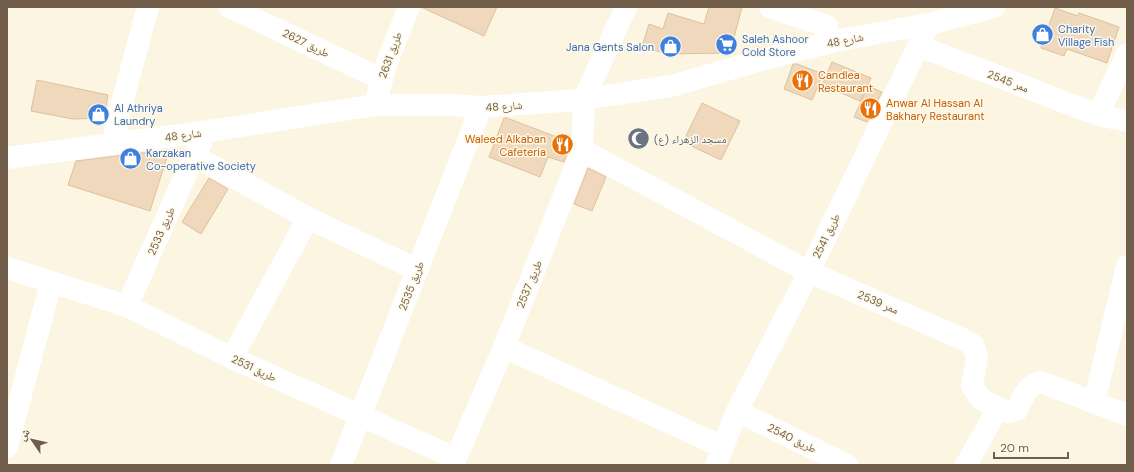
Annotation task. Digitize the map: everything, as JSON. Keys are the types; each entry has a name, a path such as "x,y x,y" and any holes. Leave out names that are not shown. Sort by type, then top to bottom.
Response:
{"street":[{"path":"113,144 119,114 148,7"},
{"name":"طريق 2627","path":"230,7 381,79"},
{"name":"طريق 2631","path":"376,105 381,79 409,7"},
{"path":"584,99 626,7"},
{"path":"770,7 828,25"},
{"name":"شارع 48","path":"7,158 209,131 376,105 446,105 482,107 578,100 671,86 776,56 828,25 929,24 994,7"},
{"name":"طريق 2541","path":"504,347 719,456 737,411 809,272 929,24"},
{"name":"ممر 2545","path":"919,46 1039,93 1098,114 1127,122"},
{"path":"1098,114 1127,54"},
{"name":"طريق 2537","path":"454,462 504,347 582,150 584,99"},
{"name":"طريق 2535","path":"341,465 482,107"},
{"name":"طريق 2533","path":"127,306 194,156 209,131"},
{"name":"ممر 2539","path":"582,150 809,272 950,333 974,346 977,358 972,386 981,399 998,408 1007,412 1017,410 1027,389 1034,383 1041,382 1127,415"},
{"path":"194,156 308,218 418,270"},
{"path":"232,358 308,218"},
{"path":"1094,403 1127,266"},
{"name":"طريق 2531","path":"7,268 127,306 232,358 360,416 454,462"},
{"path":"7,447 51,283"},
{"path":"966,465 998,408"},
{"name":"طريق 2540","path":"737,411 847,465"}],"building":[{"path":"421,7 497,7 484,36"},
{"path":"709,7 742,7 730,53 668,54 642,47 649,24 663,29 668,13 704,24"},
{"path":"1055,8 1078,16 1079,13 1119,27 1107,63 1067,49 1064,56 1041,48"},
{"path":"832,62 871,78 860,101 822,85"},
{"name":"Candlea Restaurant","path":"793,64 797,64 823,74 812,100 784,89"},
{"path":"37,80 108,95 104,118 73,119 31,111"},
{"path":"868,86 882,92 867,122 854,117"},
{"path":"702,103 740,121 721,160 683,142"},
{"path":"504,118 570,142 570,147 564,162 548,157 540,177 489,157"},
{"path":"169,151 150,211 68,185 76,161"},
{"path":"588,168 606,177 592,211 574,204"},
{"path":"209,178 228,189 201,234 182,222"}],"place":[{"name":"Charity Village Fish","path":"1042,35"},
{"name":"Saleh Ashoor Cold Store","path":"727,45"},
{"name":"Jana Gents Salon","path":"670,47"},
{"name":"Candlea Restaurant","path":"803,81"},
{"name":"Anwar Al Hassan Al Bakhary Restaurant","path":"870,109"},
{"name":"Al Athriya Laundry","path":"98,114"},
{"name":"مسجد الزهراء (ع)","path":"638,139"},
{"name":"Waleed Alkaban Cafeteria","path":"562,145"},
{"name":"Karzakan Co-operative Society","path":"131,159"}]}
